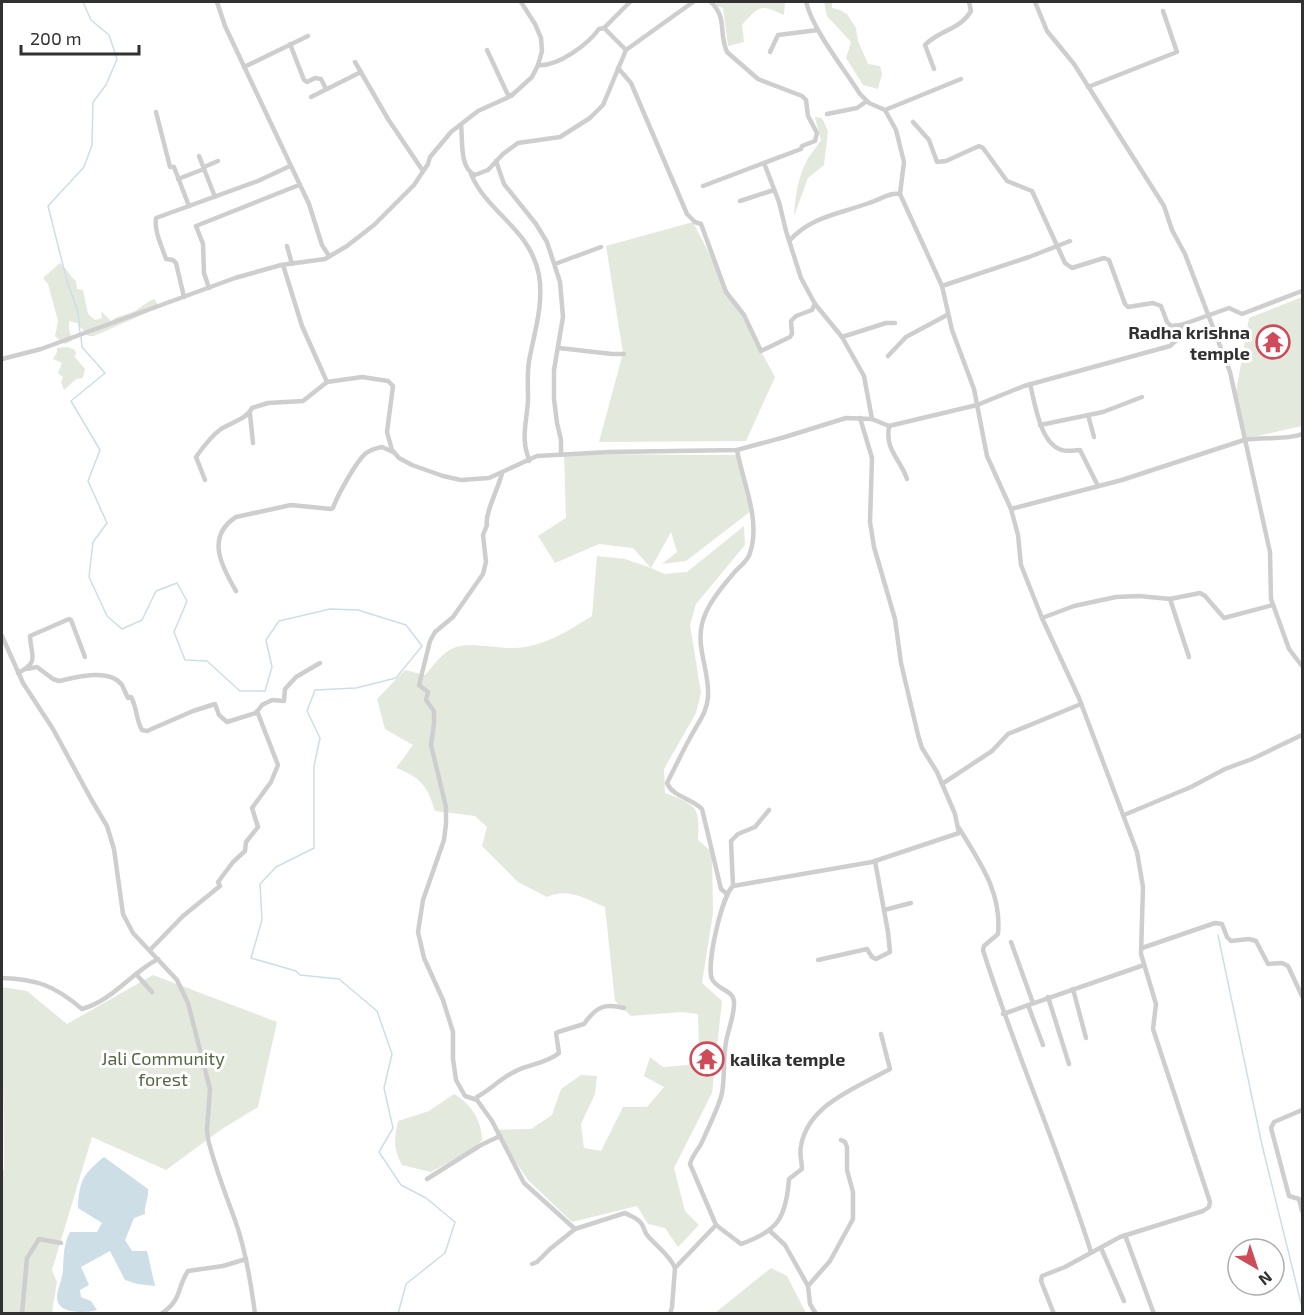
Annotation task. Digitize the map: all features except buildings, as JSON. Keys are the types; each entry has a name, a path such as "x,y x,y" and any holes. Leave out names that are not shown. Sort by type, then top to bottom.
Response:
{"street":[{"path":"217,2 225,26 309,204 323,247 329,256"},
{"path":"2,359 41,349 235,278 283,265 316,262 347,246 374,225 414,185 440,144 478,111 512,95 532,76 542,51 541,39 535,24 521,2"},
{"path":"538,65 545,66 591,40 630,2"},
{"path":"471,174 482,173 492,167 503,154 518,143 560,137 590,118 603,105 626,50 693,2"},
{"path":"703,186 801,149 804,145 812,144 815,141 816,131 808,116 806,100 802,96 758,78 727,52 724,46 721,14 711,2"},
{"path":"806,2 809,14 818,30 860,94 867,101 885,110 893,124 904,162 900,194 942,286 947,315 972,384 987,456 1011,509 1018,535 1020,562 1042,618 1081,704 1124,815 1141,867 1143,887 1141,954 1156,1004 1153,1029 1210,1202 1209,1207 1203,1211 1125,1235 1065,1267 1042,1276 1041,1281 1054,1314"},
{"path":"934,69 925,45 966,20 971,11 969,2"},
{"path":"1035,2 1047,31 1074,64 1164,206 1172,230 1185,254 1233,382 1270,552 1270,588 1273,605 1289,649 1302,666"},
{"path":"1089,87 1177,52 1164,11"},
{"path":"604,28 626,50"},
{"path":"770,52 778,35 818,30"},
{"path":"244,67 308,36"},
{"path":"290,44 304,80 307,82 315,78 321,79 326,89"},
{"path":"488,50 508,95 512,95"},
{"path":"355,62 388,119 423,171"},
{"path":"618,68 631,83 687,214 694,222 701,224 726,292 744,315 761,351 790,338 791,321 796,316 812,310 815,304"},
{"path":"311,97 361,72"},
{"path":"885,110 961,79"},
{"path":"827,114 857,108 867,101"},
{"path":"156,112 170,167 174,167 189,206"},
{"path":"913,122 929,140 937,162 979,146 982,148 1007,182 1032,191 1065,263 1072,268 1104,258 1109,260 1125,304 1128,307 1153,303 1161,306 1171,326 1181,325 1229,308 1242,314 1302,291"},
{"path":"461,125 464,156 471,174 494,206 523,238 531,252 539,276 537,321 528,369 525,446 529,461"},
{"path":"200,156 215,197"},
{"path":"178,179 218,161"},
{"path":"496,161 504,184 536,224 547,242 563,299 563,317 554,370 554,399 556,423 561,440 561,455"},
{"path":"764,163 801,278 815,304 842,338 864,376 872,419"},
{"path":"184,297 176,263 166,259 156,219 258,181 290,166"},
{"path":"209,288 204,273 203,244 196,226 299,185"},
{"path":"740,201 774,190"},
{"path":"790,240 804,227 825,217 873,202 889,194 900,194"},
{"path":"942,286 1070,241"},
{"path":"287,246 292,264"},
{"path":"555,264 601,247"},
{"path":"283,265 302,326 327,382"},
{"path":"888,356 906,338 947,315"},
{"path":"842,338 886,323 895,323"},
{"path":"253,443 250,414 252,408 260,405 303,401 327,382 362,377 388,381 393,386 387,432 389,445 399,458 412,465 460,480 489,478 502,474 537,456 675,450 737,450 785,438 834,420 872,419 889,426 977,405 1010,390 1170,346 1180,337 1181,325"},
{"path":"559,348 624,354"},
{"path":"1030,384 1040,424 1052,446 1063,451 1080,450 1083,452 1098,486"},
{"path":"1040,424 1088,415 1142,397"},
{"path":"205,480 196,457 206,443 221,429 250,414"},
{"path":"1088,415 1094,437"},
{"path":"860,418 872,458 870,522 874,547 895,619 901,663 918,735 922,748 942,784 959,828 984,868 998,904 998,934 982,950 1003,1014 1068,1182 1091,1252"},
{"path":"889,426 891,449 907,479"},
{"path":"1011,509 1122,480 1244,440 1261,437 1295,437 1302,434"},
{"path":"236,591 220,561 218,552 219,540 228,522 244,515 291,505 331,509 365,454 382,447 395,453"},
{"path":"727,894 721,889 702,809 671,789 667,783 706,711 708,684 704,669 701,626 706,610 750,555 751,509 737,450"},
{"path":"502,474 498,490 489,508 483,535 486,562 483,574 453,617 435,633 430,641 419,685 428,692 426,700 434,711 431,745 446,807 446,824 444,840 423,900 418,932 424,958 443,1000 453,1032 453,1059 459,1089 465,1096 477,1100 500,1136 524,1183 575,1229"},
{"path":"1042,618 1074,606 1116,597 1139,596 1170,599 1200,593 1224,618 1273,605"},
{"path":"1170,599 1188,657"},
{"path":"18,673 31,665 33,658 30,636 69,620 71,620 85,657"},
{"path":"2,636 18,673 53,729 107,826 114,849 123,914 133,933 177,980 188,1003 210,1089 208,1139 246,1258 253,1290 255,1314"},
{"path":"26,669 37,667 59,681 101,674 116,679 128,698 131,697 134,701 135,714 142,730 147,731 215,704 219,715 227,722 250,715 261,705 272,700 284,701 285,689 296,677 320,663"},
{"path":"942,784 992,751 1008,734 1081,704"},
{"path":"150,950 183,916 220,886 218,882 233,862 245,851 246,842 258,827 252,808 271,782 278,765 257,711"},
{"path":"1124,815 1191,787 1225,769 1302,735"},
{"path":"769,810 755,827 738,834 730,841 733,886 727,894 716,934 711,971 712,979 730,994 734,1002 724,1050 722,1093 701,1144 690,1164 716,1225 741,1244 771,1231 784,1209 789,1179 802,1169 801,1146 807,1129 816,1116 847,1092 890,1070 881,1034"},
{"path":"733,886 875,861 955,836 959,833 959,828"},
{"path":"818,960 867,949 876,959 888,954 891,950 875,861"},
{"path":"884,910 911,903"},
{"path":"1142,948 1215,923 1222,924 1231,941 1250,939 1256,941 1268,964 1282,963 1288,966 1302,996"},
{"path":"1011,942 1043,1045"},
{"path":"2,978 41,983 65,995 82,1009 100,1002 158,959"},
{"path":"1003,1014 1144,965"},
{"path":"135,974 152,992"},
{"path":"1073,989 1086,1038"},
{"path":"1047,998 1069,1064"},
{"path":"477,1100 477,1097 495,1083 516,1071 556,1056 560,1049 556,1033 584,1023 592,1011 613,1005 624,1008"},
{"path":"1302,1110 1274,1122 1271,1128 1289,1196 1299,1199 1302,1211"},
{"path":"428,1179 481,1145 500,1136"},
{"path":"808,1286 830,1261 853,1219 854,1200 847,1170 847,1147 841,1140"},
{"path":"532,1264 575,1229 625,1213 642,1224 644,1231 658,1249 672,1260 675,1268 670,1314"},
{"path":"675,1268 716,1225"},
{"path":"771,1231 785,1245 808,1286 810,1304 816,1314"},
{"path":"1125,1235 1154,1314"},
{"path":"22,1314 27,1257 39,1239 60,1243"},
{"path":"1101,1248 1124,1301"},
{"path":"161,1314 174,1303 180,1294 188,1271 223,1266 246,1258"}],"green space":[{"path":"719,2 785,2 784,15 765,8 757,10 742,25 744,42 728,46 723,8 714,5"},
{"path":"824,2 832,2 832,8 847,14 856,28 858,41 868,64 880,66 882,74 878,89 863,85 846,58 851,42 827,16"},
{"path":"815,117 822,118 828,131 824,165 808,178 794,216 801,173 821,140"},
{"path":"693,222 775,377 746,441 599,442 623,353 606,246"},
{"path":"60,263 76,281 77,289 83,290 88,314 95,320 102,318 101,311 111,321 135,311 154,299 160,307 94,336 88,336 77,323 69,321 72,341 65,344 55,336 58,321 48,284 43,278"},
{"path":"1302,297 1302,426 1244,439 1235,398 1249,318"},
{"path":"68,347 75,350 74,356 85,369 83,378 76,379 64,390 61,382 63,377 58,373 62,363 53,359 57,348"},
{"path":"564,454 737,455 751,511 686,561 662,564 677,552 671,532 651,568 633,548 599,544 555,563 538,536 566,518"},
{"path":"744,526 745,545 696,604 690,625 701,693 696,713 664,769 665,793 684,800 694,808 698,820 698,840 712,852 713,913 702,983 722,1001 712,1093 674,1168 685,1211 699,1225 678,1247 665,1228 648,1224 637,1206 572,1222 528,1180 494,1130 531,1129 552,1115 561,1089 581,1075 597,1076 595,1094 581,1124 584,1148 601,1151 623,1107 647,1107 664,1087 644,1076 650,1057 663,1067 688,1065 699,1045 698,1014 682,1012 631,1016 615,1001 605,907 569,894 554,894 547,897 518,882 482,846 487,827 475,816 435,811 422,784 412,775 396,768 413,745 385,729 377,699 405,670 425,675 443,655 456,647 469,645 527,647 556,637 592,616 597,556 625,559 665,574 687,572"},
{"name":"Jali Community forest","path":"153,975 277,1022 258,1107 222,1129 166,1170 92,1137 52,1270 57,1282 52,1313 2,1313 2,1175 4,1168 2,987 27,991 67,1024"},
{"path":"454,1094 474,1113 480,1126 482,1140 473,1149 431,1172 402,1165 395,1144 398,1121 429,1111"},
{"path":"771,1268 787,1276 806,1313 715,1313"}],"shaded area":[{"path":"104,1157 148,1189 145,1214 134,1218 125,1240 132,1251 147,1251 155,1286 125,1280 110,1251 81,1267 89,1285 80,1290 81,1297 91,1301 97,1310 73,1312 62,1307 57,1298 63,1273 65,1246 70,1232 97,1232 102,1223 78,1208 81,1184 91,1168"}],"waterway":[{"path":"80,333 78,312 67,281 48,206 84,167 92,145 93,102 106,85 117,59 109,35 91,20 83,2"},
{"path":"81,337 82,347 105,373 71,401 100,450 88,481 107,523 93,542 89,577 107,616 122,629 142,620 156,591 177,583 187,601 174,632 185,660 207,661 240,691 265,691 272,667 266,640 279,621 330,609 358,610 406,625 422,646 396,678 356,688 315,690 307,711 320,738 314,766 314,848 276,867 260,884 262,920 251,958 296,971 300,975 339,979 377,1011 392,1054 384,1088 393,1128 379,1152 401,1185 426,1198 455,1222 445,1253 406,1284 398,1314"},
{"path":"1218,935 1262,1145 1302,1307"}],"place":[{"name":"Radha krishna temple","path":"1273,342"},
{"name":"kalika temple","path":"707,1059"}]}
